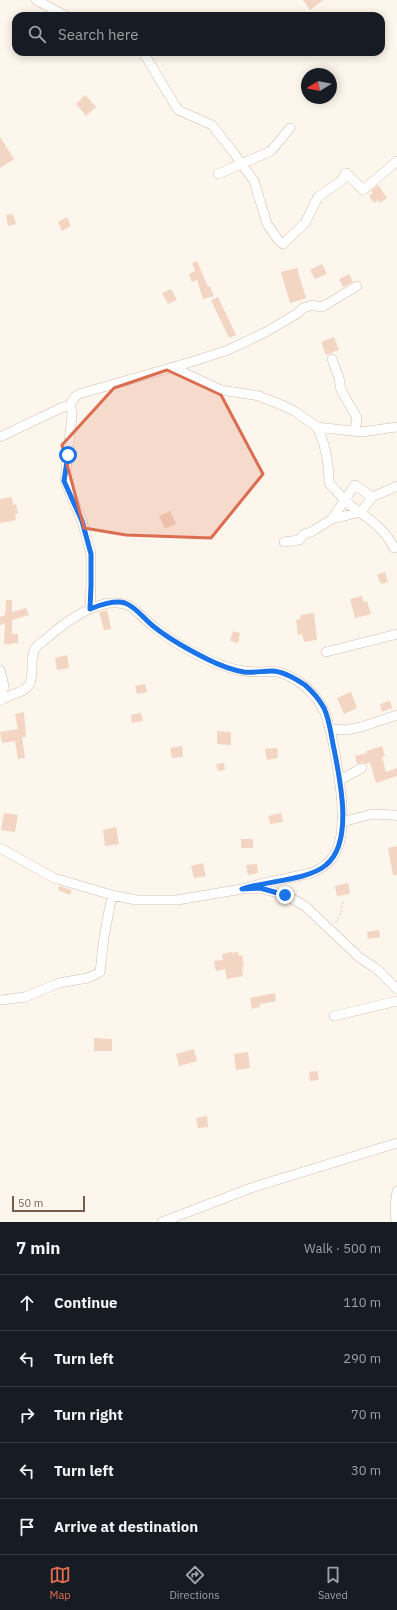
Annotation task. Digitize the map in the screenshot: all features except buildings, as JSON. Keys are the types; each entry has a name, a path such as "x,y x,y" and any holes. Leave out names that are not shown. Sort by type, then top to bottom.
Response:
{"street":[{"path":"36,0 58,12"},
{"path":"145,56 178,110 212,125 254,181 267,224 279,242 283,244 305,223 318,197 341,181 346,173 363,190 397,161"},
{"path":"218,174 271,150 290,128"},
{"path":"0,437 60,408 69,406 79,394 172,367 241,344 266,332 304,308 312,305 322,307 357,286"},
{"path":"332,359 340,390 357,418 356,425 352,431"},
{"path":"172,367 222,390 259,396 284,406 296,412 316,426 361,432 397,427"},
{"path":"69,406 72,409 72,415 64,481 82,521 89,547 92,575 90,609"},
{"path":"316,426 322,436 326,449 329,483 353,508 361,512 383,531 391,541 394,548"},
{"path":"322,436 330,429"},
{"path":"332,518 355,485 372,497"},
{"path":"284,542 299,540 304,534 311,532 332,518 361,512 372,497 397,486"},
{"path":"0,701 28,687 31,680 32,660 36,647 62,626 90,609 110,604 124,603 135,610 160,632 208,660 245,672 277,672 286,675 304,685 313,693 324,709 330,728 340,780 342,822 341,839 337,851 332,859 319,870 312,873 242,889 161,901 136,900 112,895 54,878 0,848"},
{"path":"326,652 397,634"},
{"path":"0,670 4,686 0,701"},
{"path":"330,728 346,730 361,727 397,715"},
{"path":"340,780 362,768"},
{"path":"342,822 372,814 397,816"},
{"path":"242,889 260,888 285,895 304,906 360,958 377,969 397,989"},
{"path":"0,1000 25,997 59,983 88,978 100,972 104,937 112,895"},
{"path":"334,1016 397,1001"},
{"path":"162,1222 251,1188 397,1143"},
{"path":"396,1222 395,1206 397,1191"}],"path":[{"path":"330,929 339,918 343,900"}],"highlighted area":[{"path":"167,370 221,395 263,474 211,538 126,535 84,528 62,445 114,388"}],"route":[{"path":"68,455 64,481 82,521 91,554 92,575 90,609 110,604 124,603 135,610 160,632 208,660 245,672 272,671 286,675 309,689 324,709 330,728 341,785 342,830 337,851 327,865 312,873 242,889 260,888 285,895"}]}
